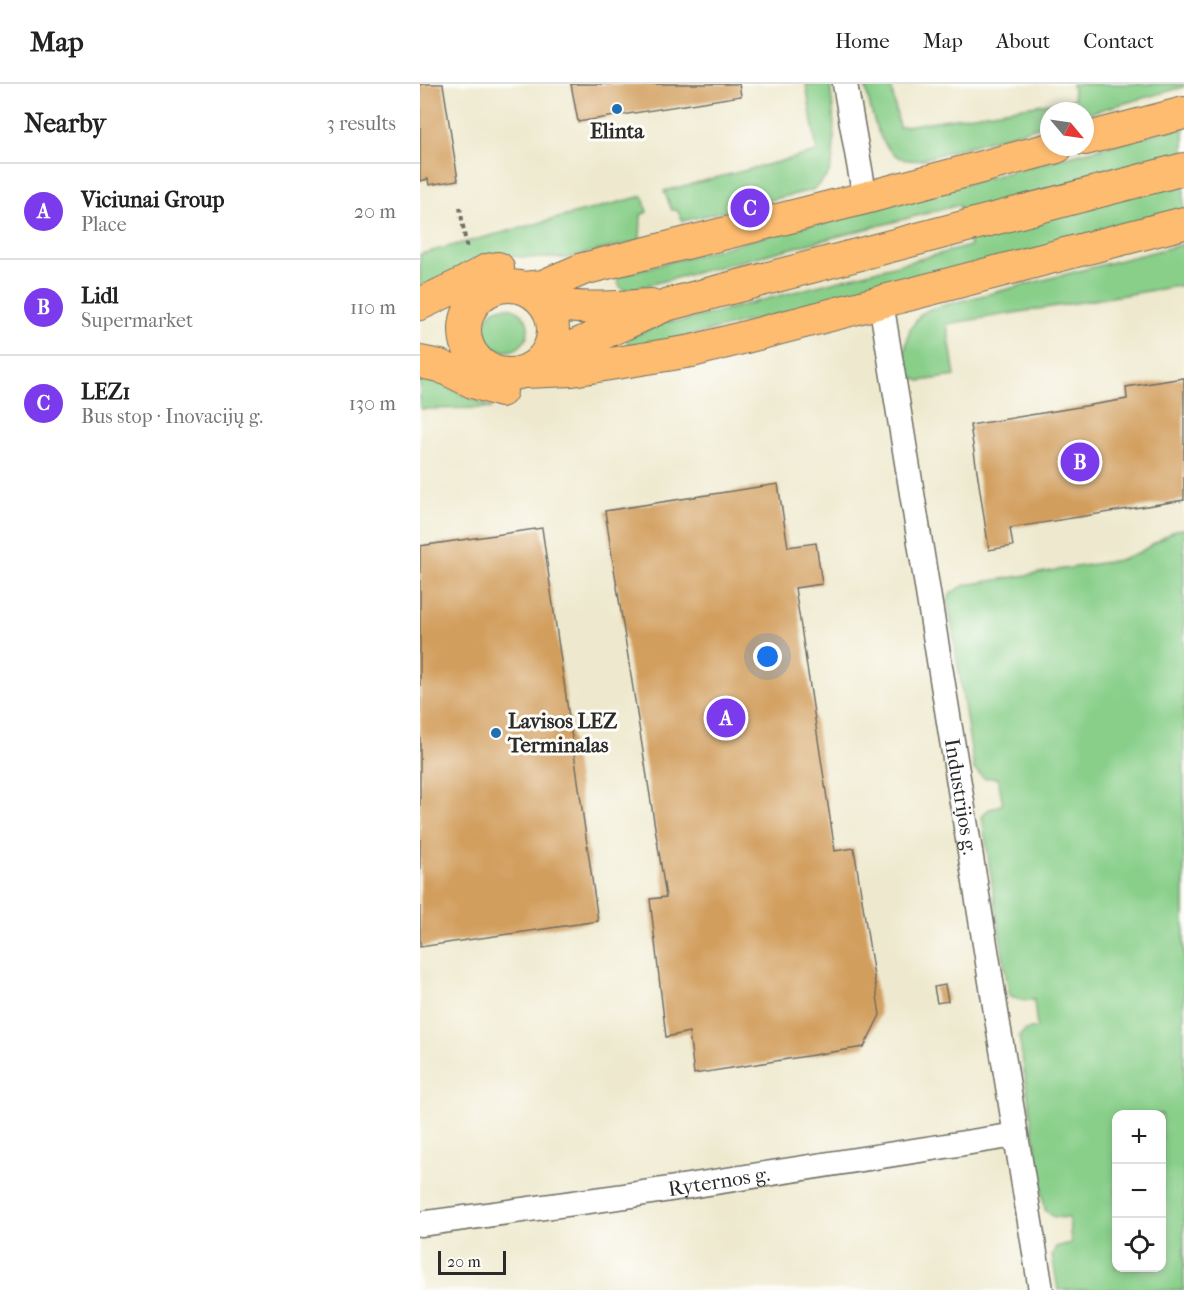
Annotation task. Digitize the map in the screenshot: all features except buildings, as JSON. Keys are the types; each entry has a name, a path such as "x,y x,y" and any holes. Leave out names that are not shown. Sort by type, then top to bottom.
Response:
{"main road":[{"path":"1094,138 1184,113"},
{"path":"533,295 543,286 583,269 1040,152"},
{"path":"666,305 585,308 560,306 506,286 490,289 476,299 467,313 464,331 468,348 477,362 491,371 508,375 531,368 666,305 1184,169"},
{"path":"531,368 572,370 692,351 1184,223"},
{"path":"420,304 487,270 528,265 583,269"},
{"path":"531,368 549,351 553,334 551,318 533,295"},
{"path":"420,318 467,313"},
{"path":"420,342 468,348"},
{"path":"420,362 440,366 473,382 500,391 525,388 572,370"}],"street":[{"path":"845,84 865,198"},
{"name":"Industrijos g.","path":"881,302 1041,1290"},
{"name":"Ryternos g.","path":"420,1224 626,1196 1016,1135"}],"path":[{"path":"460,207 472,278"}],"green space":[{"path":"806,84 830,84 834,143 831,166 825,179 812,190 683,221 677,210 672,210 664,191 817,152"},
{"path":"865,84 891,84 899,127 1040,104 1040,126 913,160 899,157 890,151 878,130"},
{"path":"1072,84 1184,84 1184,87 1094,112 1094,102 1055,102 1074,99"},
{"path":"1184,126 1184,213 628,351 627,339 665,322 683,321 970,246 959,205 629,290 622,289 616,276 1070,156 1094,156 1094,150"},
{"path":"643,196 647,212 641,215 640,241 566,258 505,256 420,295 420,254"},
{"path":"1184,244 1184,285 947,324 955,376 920,381 905,372 902,363 910,329 921,314 930,309"},
{"path":"506,307 522,313 528,329 522,345 506,351 490,345 484,329 490,313"},
{"path":"420,375 429,377 492,408 420,409"},
{"path":"1184,529 1184,1290 1058,1290 1052,1255 1056,1247 1071,1243 1069,1218 1054,1217 1045,1210 1019,1036 1026,1030 1037,1028 1034,1000 1020,1000 1009,995 982,816 988,810 1003,804 998,778 984,778 974,769 948,601 951,593 965,585 1119,560 1140,552 1176,530"}],"place":[{"name":"Elinta","path":"617,109"},
{"name":"LEZ1","path":"750,208"},
{"name":"Lidl","path":"1080,462"},
{"name":"Viciunai Group","path":"726,718"},
{"name":"Lavisos LEZ Terminalas","path":"496,733"}]}
